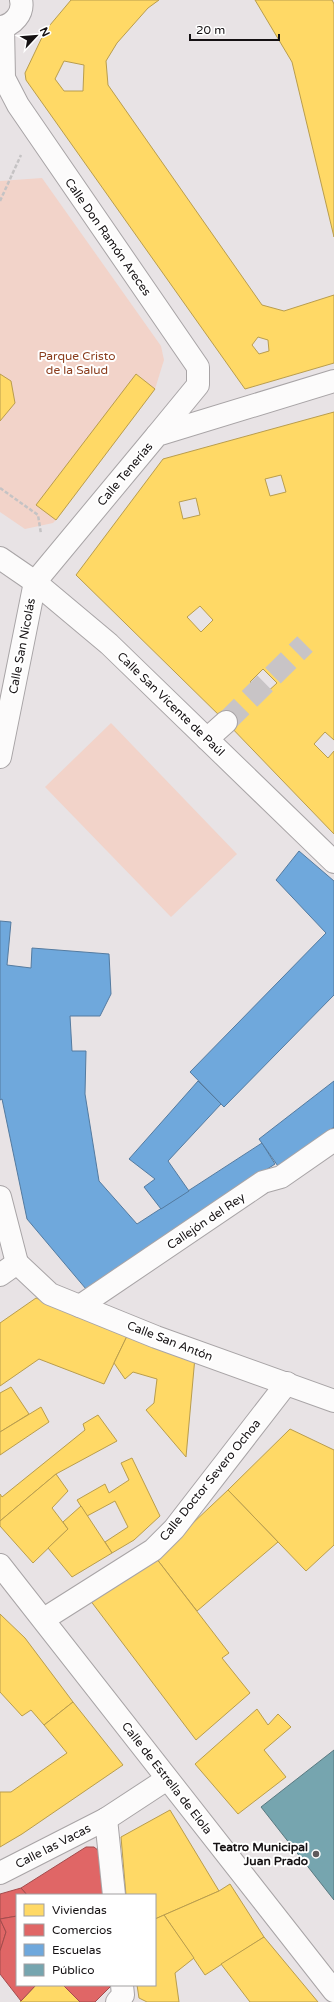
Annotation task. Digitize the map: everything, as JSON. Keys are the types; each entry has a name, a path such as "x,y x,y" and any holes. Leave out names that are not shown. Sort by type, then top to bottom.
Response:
{"street":[{"path":"1,27 16,19 20,12 21,0"},
{"name":"Calle Don Ramón Areces","path":"1,27 4,78 18,105 198,366 198,385 157,435"},
{"name":"Calle Tenerías","path":"41,576 157,435 334,381"},
{"name":"Calle San Vicente de Paúl","path":"0,558 41,576 334,862"},
{"name":"Calle San Nicolás","path":"0,757 41,576"},
{"path":"207,739 226,722"},
{"name":"Callejón del Rey","path":"80,1306 263,1182 281,1177 334,1140"},
{"path":"0,1197 9,1269"},
{"name":"Calle San Antón","path":"9,1269 50,1294 156,1337 334,1401"},
{"name":"Calle Doctor Severo Ochoa","path":"44,1619 153,1550 174,1529 287,1383"},
{"name":"Calle de Estrella de Elola","path":"0,1565 44,1619 167,1779 334,1991"},
{"name":"Calle las Vacas","path":"0,1873 106,1819 167,1779"},
{"path":"106,1819 114,1894"},
{"path":"117,2002 123,1995 122,1986"}],"path":[{"path":"0,201 33,127"},
{"path":"0,488 38,515 41,576"}],"green space":[{"name":"Parque Cristo de la Salud","path":"42,178 161,346 164,360 155,389 56,520 53,523 25,529 0,512 0,181"},
{"path":"111,723 237,854 171,917 45,787"}],"building: Viviendas":[{"path":"71,0 159,0 148,8 117,43 106,61 108,85 262,305 284,311 334,295 334,363 245,389 26,80 25,73 45,31","holes":["64,61 84,65 83,91 64,91 55,79","258,337 268,340 269,351 259,354 252,345"]},
{"path":"255,0 332,0 334,4 334,237 292,62"},
{"path":"0,374 11,381 15,403 0,421"},
{"path":"136,374 155,389 56,520 36,505"},
{"path":"334,412 334,740 325,732 314,744 328,758 334,751 334,834 226,722 76,575 163,459","holes":["281,475 286,492 270,496 265,479","196,498 200,515 183,519 179,502","200,606 213,620 201,632 187,617","263,669 277,683 264,695 250,682"]},
{"path":"36,1298 128,1334 104,1384 39,1359 0,1386 0,1323"},
{"path":"128,1334 195,1357 186,1457 146,1410 154,1403 157,1379 133,1372 125,1379 114,1363"},
{"path":"11,1387 29,1414 0,1432 0,1393"},
{"path":"41,1407 49,1422 0,1455 0,1432"},
{"path":"98,1415 117,1441 56,1474 0,1521 0,1494 2,1497 85,1430 83,1424"},
{"path":"290,1429 334,1450 334,1545 306,1571 228,1490"},
{"path":"132,1458 160,1516 134,1540 112,1553 105,1542 128,1527 115,1501 87,1516 77,1500 105,1484 109,1493 129,1480 121,1463"},
{"path":"56,1474 68,1491 52,1508 68,1529 33,1563 0,1526 0,1521"},
{"path":"228,1490 278,1542 197,1611 156,1558"},
{"path":"81,1506 112,1553 72,1577 48,1548 68,1529 63,1522"},
{"path":"156,1558 229,1653 222,1658 250,1693 196,1740 90,1600"},
{"path":"0,1614 25,1638 73,1702 44,1725 31,1710 22,1716 0,1692"},
{"path":"73,1702 123,1765 22,1834 0,1847 0,1792 11,1792 67,1753 44,1725"},
{"path":"257,1709 268,1725 278,1714 291,1727 264,1750 286,1777 238,1814 195,1764"},
{"path":"170,1810 219,1891 156,1919 156,1894 126,1894 121,1837"},
{"path":"230,1884 264,1937 205,1975 164,1915 219,1891"},
{"path":"164,1915 194,1958 175,1973 179,2002 147,2002 139,1998 137,1986 156,1986 156,1919"},
{"path":"264,1937 318,2002 250,2002 221,1964"},
{"path":"35,1986 64,1986 80,2002 20,2002"}],"building: Comercios":[{"path":"86,1847 94,1847 99,1851 104,1894 26,1894 21,1888"},
{"path":"21,1888 26,1894 16,1894 16,1916 0,1919 0,1894"},
{"path":"16,1916 16,1986 35,1986 21,2001 0,1974 0,1951 6,1932 0,1919"},
{"path":"0,1919 6,1932 0,1951"},
{"path":"64,1986 111,1986 95,2002 80,2002"}],"building: Escuelas":[{"path":"299,851 334,881 334,995 224,1107 190,1072 326,933 276,880"},
{"path":"0,921 11,922 7,965 31,968 32,948 109,954 111,994 100,1016 70,1016 72,1051 86,1051 85,1094 99,1181 137,1224 262,1143 275,1164 86,1289 27,1219 2,1099 0,1100"},
{"path":"198,1081 221,1104 168,1161 189,1191 161,1209 144,1187 155,1179 129,1159"},
{"path":"334,1081 334,1127 280,1169 259,1139"}],"building: Público":[{"name":"Teatro Municipal Juan Prado","path":"334,1750 334,1900 261,1807"}],"tunnel":[{"path":"226,722 305,644"}],"place":[{"name":"Teatro Municipal Juan Prado","path":"316,1854"}]}
